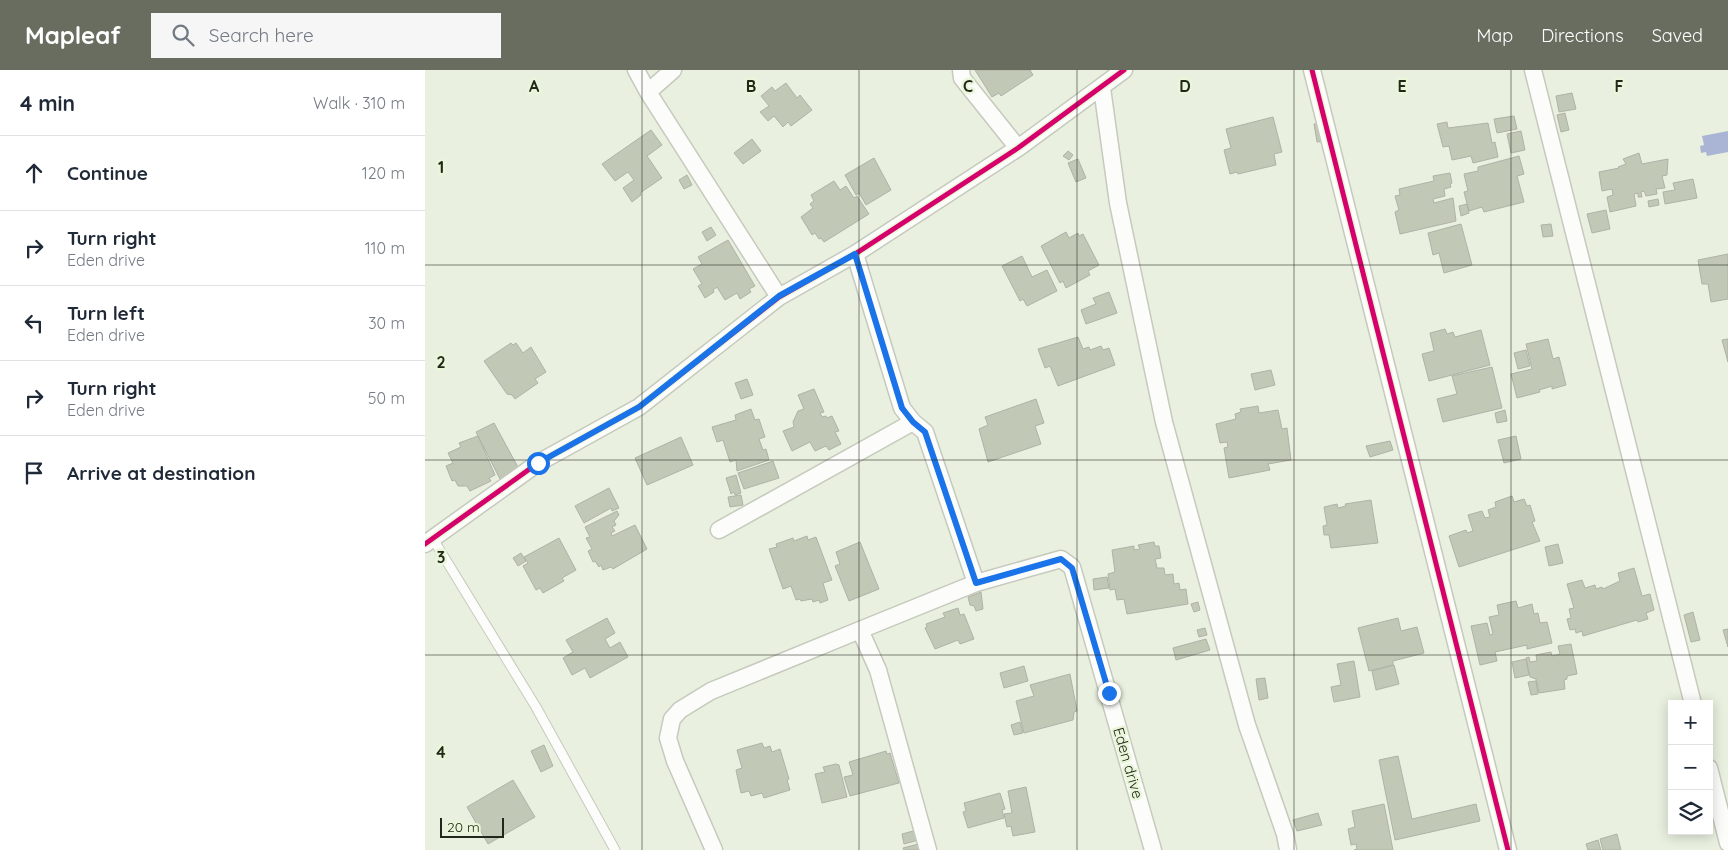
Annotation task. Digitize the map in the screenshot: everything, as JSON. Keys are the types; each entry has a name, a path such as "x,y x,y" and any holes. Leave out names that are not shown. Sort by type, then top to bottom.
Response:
{"street":[{"path":"636,70 648,92 779,296"},
{"path":"648,92 673,70"},
{"path":"961,70 962,78 1018,148"},
{"path":"429,541 538,463 639,407 779,296 855,254 1018,148 1124,70"},
{"path":"1312,70 1508,850"},
{"path":"1533,70 1692,700"},
{"path":"1102,88 1119,203 1164,422 1247,725 1285,834 1288,850"},
{"path":"714,850 672,753 668,738 672,719 680,710 711,691 976,583 925,432 913,422 902,408 855,254"},
{"path":"719,530 913,422"},
{"name":"Eden drive","path":"976,583 1061,559 1072,568 1153,850"},
{"path":"860,630 869,645 878,670 928,850"},
{"path":"1713,784 1728,843"}],"lane":[{"path":"429,541 536,707 615,850"}],"water":[{"path":"1728,131 1728,152 1707,156 1706,152 1701,153 1700,146 1704,145 1702,136"}],"building":[{"path":"975,70 1030,70 1033,75 1001,96 999,93 992,97"},
{"path":"786,83 797,98 800,95 812,110 791,126 788,122 783,127 774,116 768,121 760,112 769,106 761,96 772,87 775,91"},
{"path":"1572,93 1576,109 1559,112 1556,96"},
{"path":"1565,113 1569,130 1561,132 1557,115"},
{"path":"1514,116 1517,129 1497,133 1494,119"},
{"path":"1273,117 1282,152 1274,154 1276,165 1238,174 1237,172 1230,174 1224,150 1231,148 1226,129"},
{"path":"1447,122 1448,128 1488,123 1492,143 1495,142 1498,157 1473,163 1471,156 1452,160 1449,146 1443,147 1437,124"},
{"path":"1322,123 1325,141 1317,142 1314,124"},
{"path":"651,130 662,145 647,156 662,178 640,193 641,195 632,202 623,188 634,180 628,172 615,181 602,164"},
{"path":"1521,131 1525,150 1511,153 1507,134"},
{"path":"752,139 761,151 743,164 734,153"},
{"path":"1068,151 1073,155 1069,160 1063,156"},
{"path":"1639,153 1642,164 1668,159 1667,175 1662,176 1665,188 1656,189 1657,194 1646,196 1644,191 1641,192 1642,197 1638,197 1638,193 1634,194 1636,206 1610,212 1607,197 1613,195 1612,189 1602,191 1599,172 1619,168 1626,164 1623,159"},
{"path":"1519,156 1524,174 1517,176 1524,202 1484,212 1482,207 1469,211 1464,192 1468,191 1464,174 1478,171 1478,167"},
{"path":"874,158 891,190 866,205 859,193 856,195 845,175"},
{"path":"1078,159 1086,178 1076,182 1068,163"},
{"path":"1450,173 1451,187 1444,189 1445,196 1433,199 1434,203 1453,198 1456,221 1400,234 1395,212 1399,210 1395,196 1400,195 1399,189 1434,181 1433,176"},
{"path":"687,175 692,185 684,189 679,180"},
{"path":"1693,179 1697,198 1665,204 1663,192 1675,190 1673,183"},
{"path":"834,181 840,190 846,186 854,198 857,196 869,214 824,242 815,233 812,235 801,217 813,208 810,204 814,201 811,195"},
{"path":"1658,199 1659,205 1649,207 1648,201"},
{"path":"1467,204 1469,213 1461,216 1459,206"},
{"path":"1606,210 1610,229 1592,233 1587,214"},
{"path":"1461,224 1472,265 1444,273 1439,253 1433,255 1428,233"},
{"path":"1551,224 1553,236 1543,237 1541,225"},
{"path":"711,227 716,235 707,241 702,232"},
{"path":"1066,232 1069,238 1078,233 1079,236 1083,234 1099,265 1088,271 1090,275 1066,288 1063,281 1060,283 1041,246"},
{"path":"728,240 755,286 749,289 751,292 740,299 737,293 725,300 717,287 713,290 714,292 705,298 698,286 702,284 693,269 702,264 698,257"},
{"path":"1728,254 1728,299 1711,302 1708,284 1702,284 1698,260"},
{"path":"1022,256 1032,277 1047,270 1057,291 1027,306 1023,299 1020,301 1002,266"},
{"path":"1109,292 1117,313 1086,324 1081,310 1096,304 1093,298"},
{"path":"1445,329 1447,334 1453,332 1455,337 1481,330 1490,365 1429,381 1422,354 1434,351 1430,333"},
{"path":"1078,337 1083,349 1089,347 1090,350 1101,346 1103,350 1109,348 1115,365 1058,386 1050,366 1045,368 1038,349"},
{"path":"1548,339 1553,359 1559,357 1566,385 1552,389 1552,386 1539,390 1540,392 1517,398 1511,374 1532,369 1526,344"},
{"path":"1728,339 1728,362 1722,340"},
{"path":"511,343 513,345 516,343 523,353 531,347 546,372 535,379 538,383 515,399 512,395 507,394 484,361"},
{"path":"1526,350 1530,366 1518,369 1514,353"},
{"path":"1492,367 1502,408 1443,422 1437,399 1457,394 1452,376"},
{"path":"1271,370 1275,385 1255,390 1251,374"},
{"path":"747,379 753,395 741,399 735,383"},
{"path":"814,389 824,412 820,413 822,417 832,416 839,431 835,432 841,444 829,450 826,446 815,451 810,442 792,451 783,431 794,427 793,422 798,411 804,409 798,395"},
{"path":"1036,399 1044,423 1035,426 1041,444 988,462 979,429 988,425 985,417"},
{"path":"1258,406 1259,413 1278,410 1282,429 1287,428 1291,460 1268,464 1270,470 1229,478 1224,448 1228,447 1227,442 1220,443 1216,424 1236,419 1235,414 1241,412 1240,409"},
{"path":"751,409 755,420 759,419 765,437 759,439 763,450 766,449 769,460 737,471 736,460 730,462 723,440 717,442 712,427 736,420 735,415"},
{"path":"1505,410 1507,421 1497,423 1495,413"},
{"path":"494,423 519,469 500,479 476,432"},
{"path":"478,436 495,475 489,478 491,481 470,491 467,486 458,486 455,480 452,481 446,466 453,463 448,453 461,447 459,443"},
{"path":"1516,436 1521,459 1504,463 1498,440"},
{"path":"681,437 693,465 647,485 635,458"},
{"path":"1390,441 1393,450 1370,457 1366,446"},
{"path":"773,461 779,478 744,489 738,473"},
{"path":"736,475 741,493 735,495 734,492 731,494 726,478"},
{"path":"609,488 619,508 612,511 611,508 584,523 575,506"},
{"path":"741,495 743,505 730,507 728,497"},
{"path":"1512,496 1514,502 1524,499 1527,506 1530,505 1535,521 1532,522 1540,541 1459,567 1449,536 1466,530 1467,533 1473,531 1468,515 1482,511 1485,518 1490,517 1488,510 1496,507 1495,502"},
{"path":"1371,500 1378,543 1331,548 1329,535 1324,535 1323,526 1327,525 1324,507 1337,504 1338,508 1346,506 1345,504"},
{"path":"617,511 619,515 614,521 616,525 612,527 615,531 611,533 612,536 635,525 647,549 613,569 611,567 603,570 601,565 599,567 595,561 593,562 588,551 592,549 586,538 590,537 585,527"},
{"path":"807,536 808,540 816,537 832,580 823,583 828,600 820,603 819,600 813,602 812,599 796,600 791,586 783,589 769,549 777,547 776,544 793,538 794,541"},
{"path":"559,538 576,570 562,578 564,581 543,593 540,588 536,590 523,566 528,563 524,557"},
{"path":"860,542 879,589 849,601 835,566 840,564 836,552"},
{"path":"1154,542 1155,546 1159,546 1161,558 1155,559 1157,568 1164,568 1165,575 1173,574 1174,584 1179,583 1180,590 1186,589 1188,604 1127,614 1124,599 1117,600 1115,589 1110,590 1108,574 1115,572 1112,550 1134,546 1134,550 1140,549 1138,545"},
{"path":"1558,544 1563,563 1549,566 1545,547"},
{"path":"521,553 526,561 518,566 513,558"},
{"path":"1634,568 1642,596 1650,594 1654,610 1646,613 1648,619 1638,622 1637,620 1583,636 1582,631 1576,633 1575,629 1570,630 1567,619 1571,618 1569,609 1574,608 1567,584 1582,580 1585,588 1595,585 1596,589 1602,587 1603,589 1620,581 1618,573"},
{"path":"1107,577 1109,588 1094,590 1093,579"},
{"path":"981,592 983,609 976,611 974,606 970,605 968,597"},
{"path":"1516,601 1518,608 1532,604 1534,614 1538,613 1540,623 1547,622 1552,643 1527,649 1527,645 1495,652 1497,661 1480,665 1471,626 1487,623 1490,635 1493,634 1489,617 1499,615 1497,605"},
{"path":"1198,602 1200,610 1194,612 1191,604"},
{"path":"958,608 960,615 964,614 974,639 960,644 958,640 935,649 925,628 927,627 926,624 945,617 943,613"},
{"path":"1693,612 1700,640 1691,642 1684,615"},
{"path":"607,618 615,633 605,639 610,648 620,642 628,657 590,678 585,668 572,675 563,658 573,652 566,640"},
{"path":"1398,618 1401,631 1417,627 1424,653 1393,661 1393,665 1369,671 1358,628"},
{"path":"1205,628 1207,635 1199,637 1197,630"},
{"path":"1728,629 1728,647 1723,630"},
{"path":"1206,639 1210,650 1176,660 1173,648"},
{"path":"1571,644 1577,674 1567,676 1567,679 1564,680 1565,689 1539,693 1536,679 1530,677 1526,658 1529,657 1530,662 1537,661 1536,655 1551,652 1552,656 1560,654 1558,646"},
{"path":"1526,659 1529,675 1515,678 1512,662"},
{"path":"1354,661 1360,697 1334,702 1331,687 1341,685 1337,664"},
{"path":"1394,665 1399,684 1376,690 1372,671"},
{"path":"1024,666 1028,681 1004,688 1000,673"},
{"path":"1070,674 1077,711 1074,712 1073,720 1024,733 1016,701 1034,696 1030,685"},
{"path":"1265,678 1268,698 1259,700 1256,679"},
{"path":"1536,681 1538,694 1531,695 1528,682"},
{"path":"1020,722 1023,733 1014,735 1011,725"},
{"path":"762,743 764,748 770,746 772,752 780,749 789,779 787,780 790,790 764,798 762,793 751,796 749,791 741,793 736,770 742,768 737,750"},
{"path":"544,745 553,766 541,772 531,751"},
{"path":"886,751 887,754 890,753 899,783 850,796 844,777 853,775 849,762"},
{"path":"1398,756 1412,819 1476,804 1480,821 1395,840 1379,760"},
{"path":"839,765 847,797 822,803 815,774 825,772 823,767"},
{"path":"513,780 535,817 488,844 467,807"},
{"path":"1026,787 1035,832 1013,836 1011,826 1007,827 1004,814 1012,813 1008,791"},
{"path":"1000,793 1005,809 1002,810 1004,818 968,828 963,812 966,811 964,803"},
{"path":"1384,804 1393,850 1354,850 1357,849 1356,844 1351,845 1348,829 1355,827 1352,811"},
{"path":"1318,813 1322,825 1297,831 1293,820"},
{"path":"917,830 919,840 904,844 902,834"},
{"path":"1617,834 1621,850 1603,850 1600,839"},
{"path":"1598,840 1601,850 1588,850 1586,844"},
{"path":"922,843 924,850 904,850 903,848"}],"cycle path":[{"path":"425,544 538,463 639,407 779,297 855,254 1018,148 1124,70"},
{"path":"1312,70 1508,850"}],"route":[{"path":"538,463 639,407 779,296 855,254 902,408 913,422 925,432 976,583 1061,559 1072,568 1109,693"}]}
